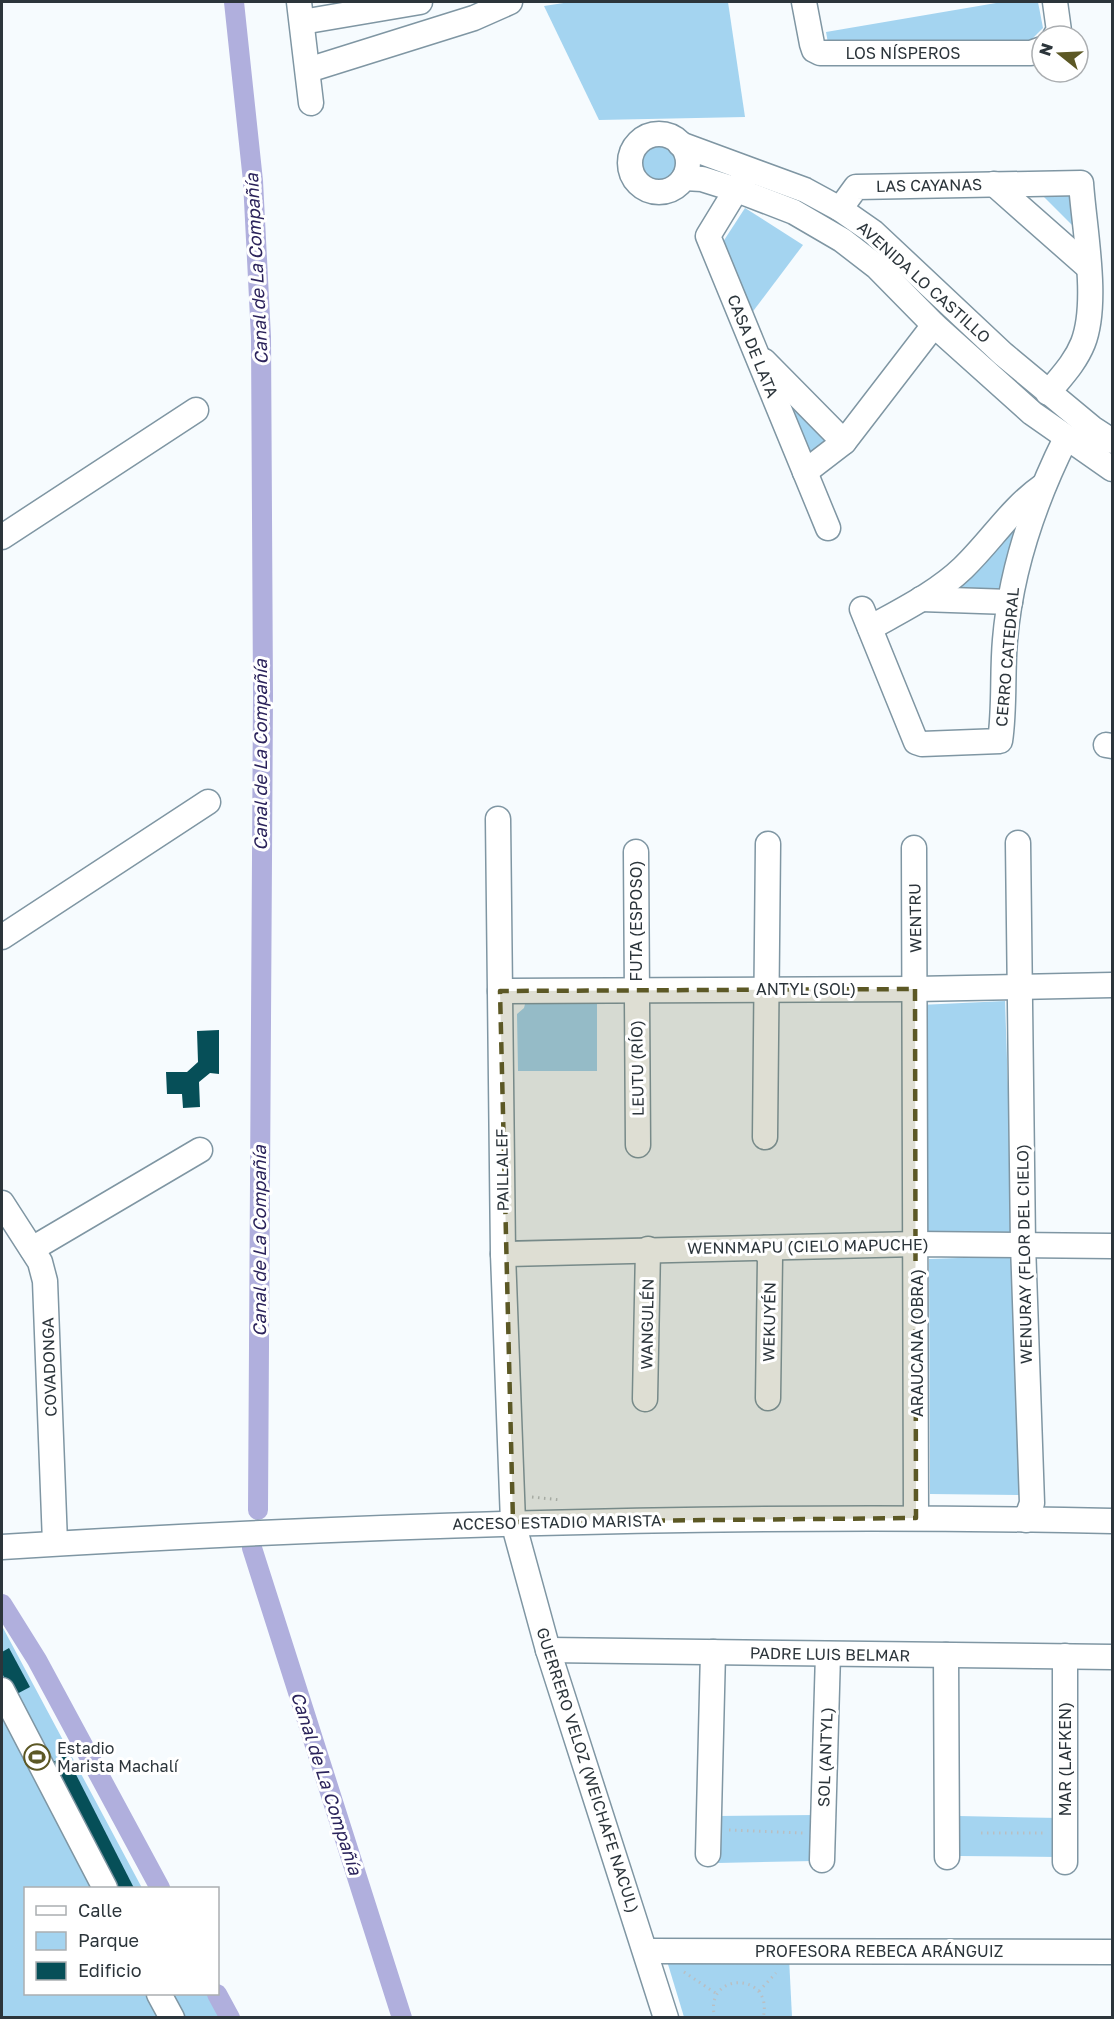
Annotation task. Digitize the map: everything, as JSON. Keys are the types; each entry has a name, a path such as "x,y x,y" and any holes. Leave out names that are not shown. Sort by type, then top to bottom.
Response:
{"street":[{"path":"311,103 300,12 420,2"},
{"path":"308,70 474,18 510,2"},
{"name":"LOS NÍSPEROS","path":"804,2 814,50 820,53 1030,53"},
{"path":"1055,2 1058,24"},
{"name":"AVENIDA LO CASTILLO","path":"1113,441 1048,393 880,238 840,209 805,190 743,180 684,178 669,190 650,191 642,187 631,171 632,152 645,138 664,135 743,180 843,240 877,267 933,324 1032,412 1113,469"},
{"path":"680,144 687,160 684,178"},
{"name":"CASA DE LATA","path":"743,180 708,236 828,528"},
{"name":"LAS CAYANAS","path":"840,209 856,187 1081,183 1090,320 1083,343 1073,363 1048,393"},
{"name":"LAS CAYANAS","path":"994,184 1088,267"},
{"path":"805,472 844,442 933,324"},
{"path":"756,353 844,442"},
{"path":"2,537 196,410"},
{"name":"CERRO CATEDRAL","path":"921,599 866,618 916,742 922,744 998,741 1010,602 1025,536 1044,485 1066,438"},
{"path":"921,599 947,582 964,567 1017,506 1044,485"},
{"path":"921,599 1010,602"},
{"path":"2,937 208,802"},
{"name":"PAILLALEF","path":"498,819 503,1254 513,1522"},
{"name":"WENURAY (FLOR DEL CIELO)","path":"1018,843 1023,1244 1032,1503 1026,1520"},
{"path":"765,1137 768,844"},
{"name":"WENTRU","path":"914,848 915,989"},
{"name":"FUTA (ESPOSO)","path":"636,852 636,990"},
{"name":"ANTYL (SOL)","path":"500,991 1019,988 1113,985"},
{"name":"ARAUCANA (OBRA)","path":"915,989 916,1518"},
{"name":"LEUTU (RÍO)","path":"636,990 638,1145"},
{"path":"32,1250 200,1150"},
{"name":"COVADONGA","path":"2,1203 40,1262 45,1281 55,1543"},
{"name":"WENNMAPU (CIELO MAPUCHE)","path":"503,1254 916,1244 1113,1246"},
{"name":"WEKUYÉN","path":"764,1248 770,1258 768,1398"},
{"name":"WANGULÉN","path":"645,1398 648,1249"},
{"name":"ACCESO ESTADIO MARISTA","path":"2,1547 513,1522 916,1518 1113,1521"},
{"name":"GUERRERO VELOZ (WEICHAFE NACUL)","path":"513,1522 548,1650 666,2018"},
{"name":"PADRE LUIS BELMAR","path":"548,1650 1113,1657"},
{"path":"708,1854 712,1652"},
{"name":"SOL (ANTYL)","path":"822,1860 828,1654"},
{"path":"946,1656 947,1857"},
{"name":"MAR (LAFKEN)","path":"1065,1656 1065,1862"},
{"path":"2,1690 104,1887"},
{"name":"PROFESORA REBECA ARÁNGUIZ","path":"646,1951 1113,1952"},
{"path":"160,1995 172,2018"}],"path":[{"path":"527,1492 536,1499 563,1500"},
{"path":"708,1829 823,1834"},
{"path":"981,1833 1065,1833"},
{"path":"675,1966 717,1994"},
{"path":"759,1991 782,1967"},
{"path":"715,2018 713,2010 717,1994 729,1984 740,1982 750,1984 759,1991 764,2000 763,2018"}],"highlighted area":[{"path":"915,989 916,1518 513,1522 500,991"}],"green space":[{"path":"570,2 728,2 745,117 599,120 544,6"},
{"path":"1002,2 1038,2 1042,24 1030,24 1029,42 828,43 826,32"},
{"path":"658,141 672,147 678,161 672,175 658,181 644,175 638,161 644,147"},
{"path":"1040,193 1071,193 1073,226"},
{"path":"745,208 803,245 751,314 719,248"},
{"path":"781,388 831,438 808,455"},
{"path":"1025,510 1003,594 951,591 987,561"},
{"path":"1005,1001 1013,1234 923,1235 920,1005"},
{"path":"597,1003 597,1071 518,1071 517,1014 525,1004"},
{"path":"1016,1256 1019,1495 930,1494 929,1259"},
{"name":"Estadio Marista Machalí","path":"2,1626 141,1887 24,1887 24,1995 208,1995 222,2017 2,2017"},
{"path":"815,1815 814,1861 717,1863 718,1816"},
{"path":"959,1816 1060,1818 1059,1857 959,1856"},
{"path":"789,1958 792,2017 684,2017 667,1961"}],"building":[{"path":"219,1030 219,1074 210,1073 199,1082 200,1107 183,1108 182,1094 167,1094 166,1072 187,1072 198,1062 197,1031"},
{"path":"9,1648 30,1687 13,1696 2,1673 2,1652"},
{"path":"66,1755 133,1887 112,1887 49,1764"}],"waterway":[{"name":"Canal de La Compañía","path":"234,2 253,181 261,337 263,695 258,1510"},
{"name":"Canal de La Compañía","path":"252,1548 402,2018"},
{"path":"2,1604 37,1660 159,1887"},
{"path":"218,1995 230,2018"}],"place":[{"name":"Estadio Marista Machalí","path":"37,1757"}]}
